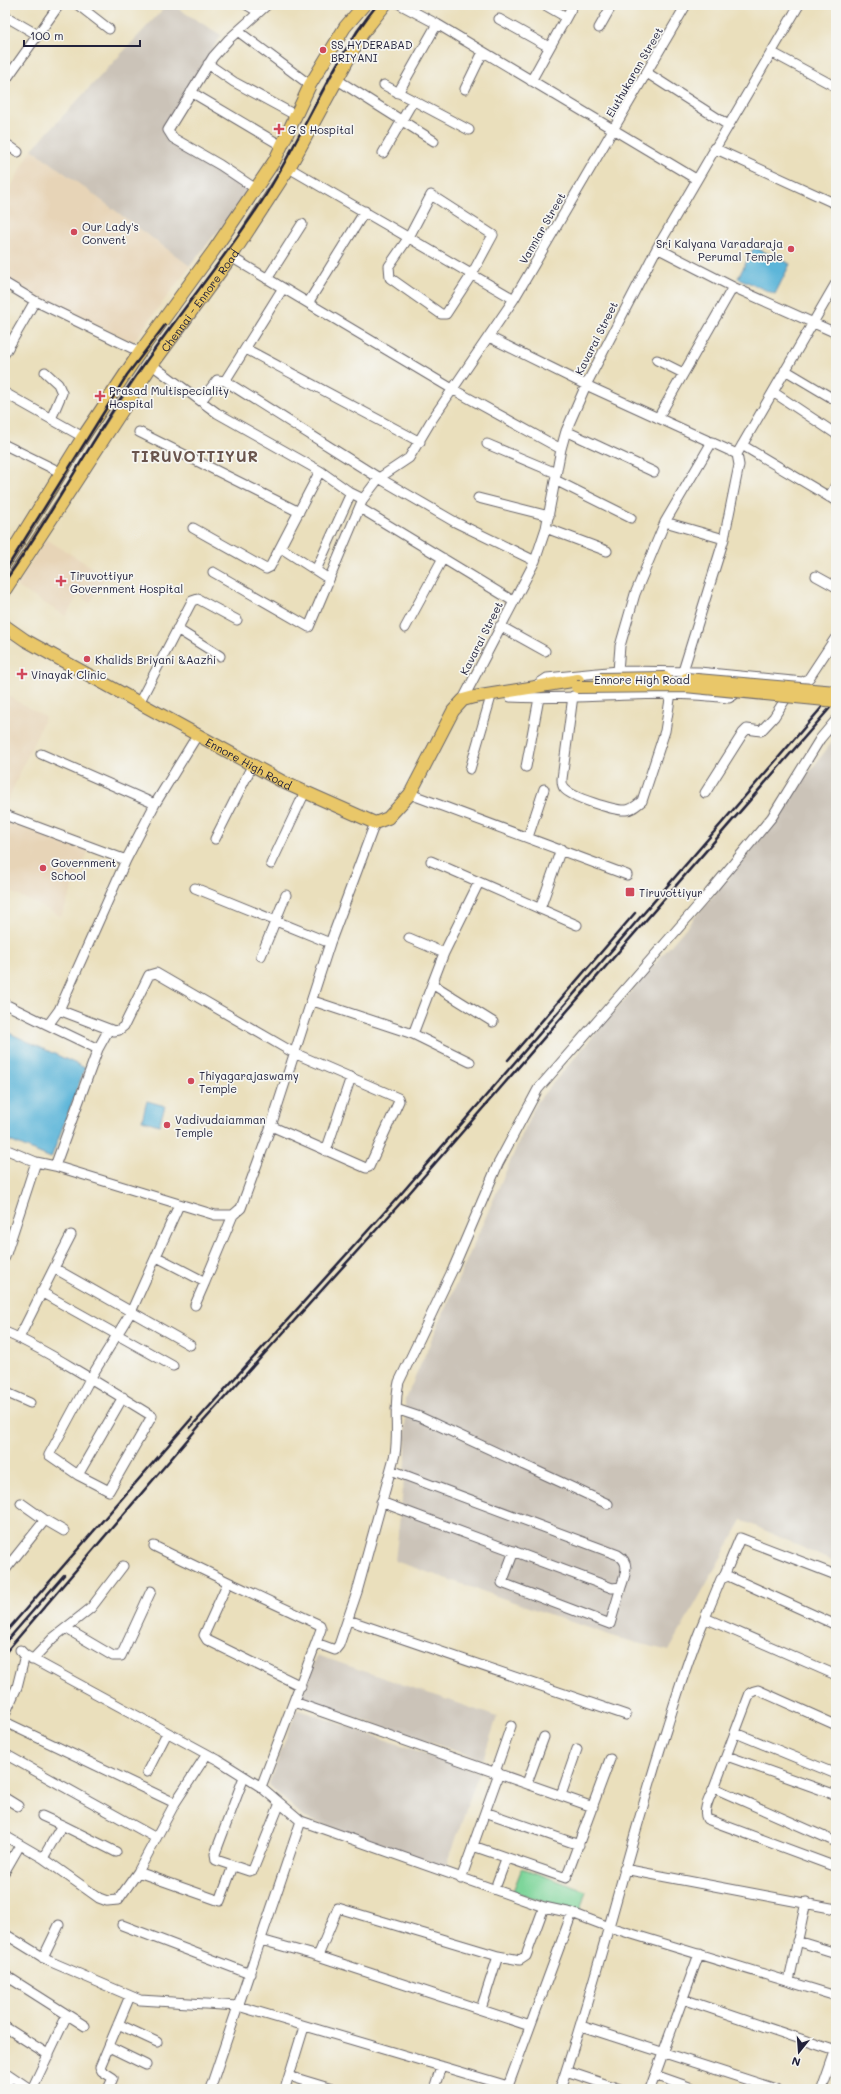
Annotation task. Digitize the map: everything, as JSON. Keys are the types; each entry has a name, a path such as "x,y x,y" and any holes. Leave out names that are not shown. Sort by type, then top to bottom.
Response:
{"main road":[{"name":"Chennai - Ennore Road","path":"5,563 83,437 140,352 258,186 282,146 310,85 345,27 364,5"},
{"name":"Chennai - Ennore Road","path":"5,590 152,365 231,257 289,168 336,79 362,34 385,5"},
{"path":"258,186 273,192"},
{"name":"Ennore High Road","path":"5,626 26,640 198,734 252,766 305,792 375,823"},
{"name":"Ennore High Road","path":"459,706 474,697 535,686 576,688 630,678 686,679 836,692"},
{"name":"Ennore High Road","path":"459,706 542,690 684,686 836,701"},
{"path":"375,823 388,818 410,794 459,706"}],"street":[{"path":"5,81 59,5"},
{"path":"78,5 109,29"},
{"path":"247,5 259,12"},
{"path":"258,186 173,138 168,130 208,64 230,39 267,5"},
{"path":"401,5 437,24 696,179"},
{"path":"545,5 566,17"},
{"path":"531,81 573,5"},
{"path":"599,28 612,5"},
{"name":"Eluthukaran Street","path":"614,130 686,5"},
{"name":"Kavarai Street","path":"459,706 535,561 549,516 561,449 566,431 586,385 657,248 714,148 799,5"},
{"path":"5,16 38,35"},
{"path":"498,19 549,47"},
{"path":"398,93 437,24"},
{"path":"239,32 310,85"},
{"path":"465,89 483,52"},
{"path":"771,52 836,87"},
{"path":"208,64 234,82 295,115"},
{"path":"647,73 728,125"},
{"path":"336,79 434,140"},
{"path":"384,85 469,130"},
{"path":"190,92 282,146"},
{"path":"383,153 413,100"},
{"name":"Vanniar Street","path":"213,572 309,627 362,503 379,478 409,458 420,442 431,422 514,299 614,130"},
{"path":"5,143 18,152"},
{"path":"714,148 836,204"},
{"path":"289,168 514,299"},
{"path":"431,195 493,235 472,274 446,314 441,314 390,278 389,266 409,237 431,195"},
{"path":"308,303 365,211"},
{"path":"267,279 302,224"},
{"path":"657,248 733,287 836,333"},
{"path":"231,257 454,390 561,449"},
{"path":"5,283 35,301 140,352"},
{"path":"683,671 724,539 739,465 737,454 836,283"},
{"path":"658,418 733,287"},
{"path":"225,381 283,288"},
{"path":"5,353 35,301"},
{"path":"489,337 586,385 737,454"},
{"path":"246,349 420,442"},
{"path":"657,360 683,373"},
{"path":"152,365 217,413 320,471 351,493 362,503 442,558 513,601"},
{"path":"785,370 832,398 836,398"},
{"path":"45,372 58,384 62,393 51,419"},
{"path":"201,401 217,380 225,381 379,478 455,522 535,561"},
{"path":"773,392 836,434"},
{"path":"5,393 83,437"},
{"path":"566,431 654,472"},
{"path":"138,432 299,512"},
{"path":"618,671 620,646 635,594 665,522 712,442"},
{"path":"487,444 556,477 631,518"},
{"path":"5,445 62,473"},
{"path":"742,445 833,499 836,485"},
{"path":"193,528 266,569 270,567 281,548 320,471"},
{"path":"316,570 351,493"},
{"path":"478,498 549,516"},
{"path":"665,522 724,539"},
{"path":"546,528 607,551"},
{"path":"281,548 329,578"},
{"path":"405,628 442,558"},
{"path":"816,576 836,587"},
{"path":"139,703 192,601 195,599 236,620"},
{"path":"500,626 545,651"},
{"path":"177,629 220,656"},
{"path":"535,686 547,678 618,671 683,671 803,682 810,678 836,636"},
{"path":"510,697 538,698 576,688 701,694 729,698 734,695 738,677"},
{"path":"705,793 743,733 747,729 760,731 767,727 796,682"},
{"path":"576,688 562,779 563,787 569,793 593,802 625,810 634,808 642,801 665,731 672,693"},
{"path":"526,768 538,698"},
{"path":"470,769 490,700"},
{"path":"316,1643 336,1649 348,1620 391,1470 397,1441 397,1392 403,1373 453,1269 498,1164 538,1089 709,893 772,817 820,739 836,720"},
{"path":"48,1025 59,1010 126,860 155,804 198,734"},
{"path":"41,754 155,804"},
{"path":"215,839 252,766"},
{"path":"528,837 544,789"},
{"path":"271,864 305,792"},
{"path":"410,794 561,849 627,875"},
{"path":"5,815 126,860"},
{"path":"195,1305 233,1215 241,1208 245,1201 294,1053 313,1001 330,943 375,823"},
{"path":"540,908 561,849"},
{"path":"431,861 577,925"},
{"path":"413,1034 444,953 479,882"},
{"path":"195,888 330,943"},
{"path":"261,956 286,895"},
{"path":"409,938 444,953"},
{"path":"59,1010 109,1029 119,1030 124,1026 149,975 153,972 294,1053 396,1096 399,1101 369,1168 326,1151 271,1126"},
{"path":"432,984 493,1022"},
{"path":"313,1001 413,1034 470,1062"},
{"path":"5,1004 98,1049"},
{"path":"55,1166 98,1049 109,1029"},
{"path":"326,1151 351,1077"},
{"path":"5,1149 36,1162 55,1166 179,1205 214,1215 233,1215"},
{"path":"5,1257 9,1229 36,1162"},
{"path":"5,1332 19,1338 90,1378 152,1416 109,1491 78,1475 49,1455 90,1378 131,1312 157,1257 179,1205"},
{"path":"19,1338 70,1235"},
{"path":"157,1257 204,1282"},
{"path":"54,1268 190,1345"},
{"path":"41,1292 173,1366"},
{"path":"5,1392 30,1403"},
{"path":"78,1475 122,1397"},
{"path":"396,1409 420,1417 608,1504"},
{"path":"391,1470 618,1555 624,1560 626,1570 610,1624 502,1582 514,1551"},
{"path":"381,1502 612,1588 621,1587"},
{"path":"21,1503 64,1531"},
{"path":"5,1570 45,1520"},
{"path":"560,2089 582,2026 624,1869 685,1668 721,1579 724,1576 740,1538 836,1575"},
{"path":"154,1546 320,1625 321,1629 301,1686 261,1786"},
{"path":"5,1714 15,1692 25,1655 67,1628 99,1598 123,1566"},
{"path":"724,1576 750,1584 836,1625"},
{"path":"228,1582 204,1635 205,1638 301,1686"},
{"path":"67,1628 113,1656 121,1656 151,1591"},
{"path":"705,1618 836,1675"},
{"path":"348,1620 626,1715"},
{"path":"25,1655 207,1754 261,1786 301,1821 544,1907 572,1913 609,1927 836,1996"},
{"path":"836,1725 758,1690 750,1693 736,1734 706,1808 705,1815 707,1819 836,1867"},
{"path":"294,1702 497,1772 593,1807"},
{"path":"5,1722 175,1803"},
{"path":"461,1878 485,1812 512,1726"},
{"path":"147,1772 167,1733"},
{"path":"736,1734 836,1774"},
{"path":"527,1783 544,1737"},
{"path":"561,1795 577,1749"},
{"path":"5,1754 156,1838"},
{"path":"5,1836 43,1858 99,1898 107,1901 120,1898 138,1872 175,1803 207,1754"},
{"path":"727,1756 836,1795"},
{"path":"473,1846 565,1879 568,1876 610,1759"},
{"path":"244,1777 214,1857 216,1860 249,1871 253,1870 280,1803"},
{"path":"714,1788 836,1842"},
{"path":"5,1798 18,1806"},
{"path":"485,1812 579,1845"},
{"path":"42,1816 116,1852"},
{"path":"210,2089 301,1821"},
{"path":"43,1858 62,1825"},
{"path":"5,1872 20,1845"},
{"path":"498,1883 506,1859"},
{"path":"138,1872 220,1901 233,1866"},
{"path":"624,1869 806,1902 836,1909"},
{"path":"789,1981 806,1902"},
{"path":"318,1956 338,1908 498,1956 520,1960 526,1956 544,1907"},
{"path":"5,1934 43,1958 140,2000 238,2006 304,2027 441,2066 507,2088 572,1913"},
{"path":"43,1958 59,1925"},
{"path":"122,1926 250,1974"},
{"path":"261,1940 318,1956 530,2026"},
{"path":"797,1941 836,1953"},
{"path":"650,2089 699,1954"},
{"path":"481,2009 498,1956"},
{"path":"5,1975 85,2026"},
{"path":"108,2089 113,2078 100,2069 130,1996"},
{"path":"683,1999 836,2050 822,2089"},
{"path":"5,2086 8,2074 31,2089 49,2055 67,2015"},
{"path":"118,2024 157,2042"},
{"path":"582,2026 664,2051 776,2089"},
{"path":"5,2027 49,2055"},
{"path":"285,2089 304,2027"},
{"path":"109,2047 146,2065"},
{"path":"434,2089 441,2066"},
{"path":"566,2071 620,2089"},
{"path":"655,2075 695,2089"},
{"path":"289,2076 332,2089"}],"shaded area":[{"path":"167,5 172,5 221,35 164,132 252,188 190,266 32,149"},
{"name":"Our Lady's Convent","path":"32,149 190,266 133,342 29,293 5,278 5,198"},
{"name":"Tiruvottiyur Government Hospital","path":"46,539 106,576 90,603 78,595 66,616 16,586"},
{"path":"5,694 45,717 6,804 5,804"},
{"path":"836,737 836,1563 742,1520 669,1651 618,1638 395,1561 406,1462 405,1400 536,1103 730,876"},
{"name":"Government School","path":"5,821 90,848 61,916 5,889"},
{"path":"317,1655 497,1717 483,1760 301,1699"},
{"path":"297,1709 479,1772 446,1868 305,1818 268,1785"}],"green space":[{"path":"522,1868 586,1891 579,1914 513,1891"}],"water":[{"path":"754,247 790,264 775,294 738,278"},
{"path":"5,1031 85,1068 51,1158 5,1139"},
{"path":"147,1101 165,1106 159,1125 142,1120"}],"railway":[{"path":"5,581 39,531 118,402 262,201 291,152 330,76 360,28 377,5"},
{"path":"5,571 127,375 165,325"},
{"path":"824,696 836,682"},
{"path":"190,1428 400,1195 836,691"},
{"path":"5,1653 200,1425 405,1198 836,701"},
{"path":"508,1060 635,913"},
{"path":"5,1633 192,1418"},
{"path":"5,1643 64,1575"}],"place":[{"name":"SS HYDERABAD BRIYANI","path":"323,50"},
{"name":"G S Hospital","path":"279,129"},
{"name":"Our Lady's Convent","path":"74,232"},
{"name":"Sri Kalyana Varadaraja Perumal Temple","path":"791,249"},
{"name":"Prasad Multispeciality Hospital","path":"100,396"},
{"name":"Tiruvottiyur Government Hospital","path":"61,581"},
{"name":"Khalids Briyani &Aazhi","path":"87,659"},
{"name":"Vinayak Clinic","path":"22,674"},
{"name":"Government School","path":"43,868"},
{"name":"Tiruvottiyur","path":"630,892"},
{"name":"Thiyagarajaswamy Temple","path":"191,1081"},
{"name":"Vadivudaiamman Temple","path":"167,1125"}],"district":[{"name":"TIRUVOTTIYUR","path":"195,456"}]}
